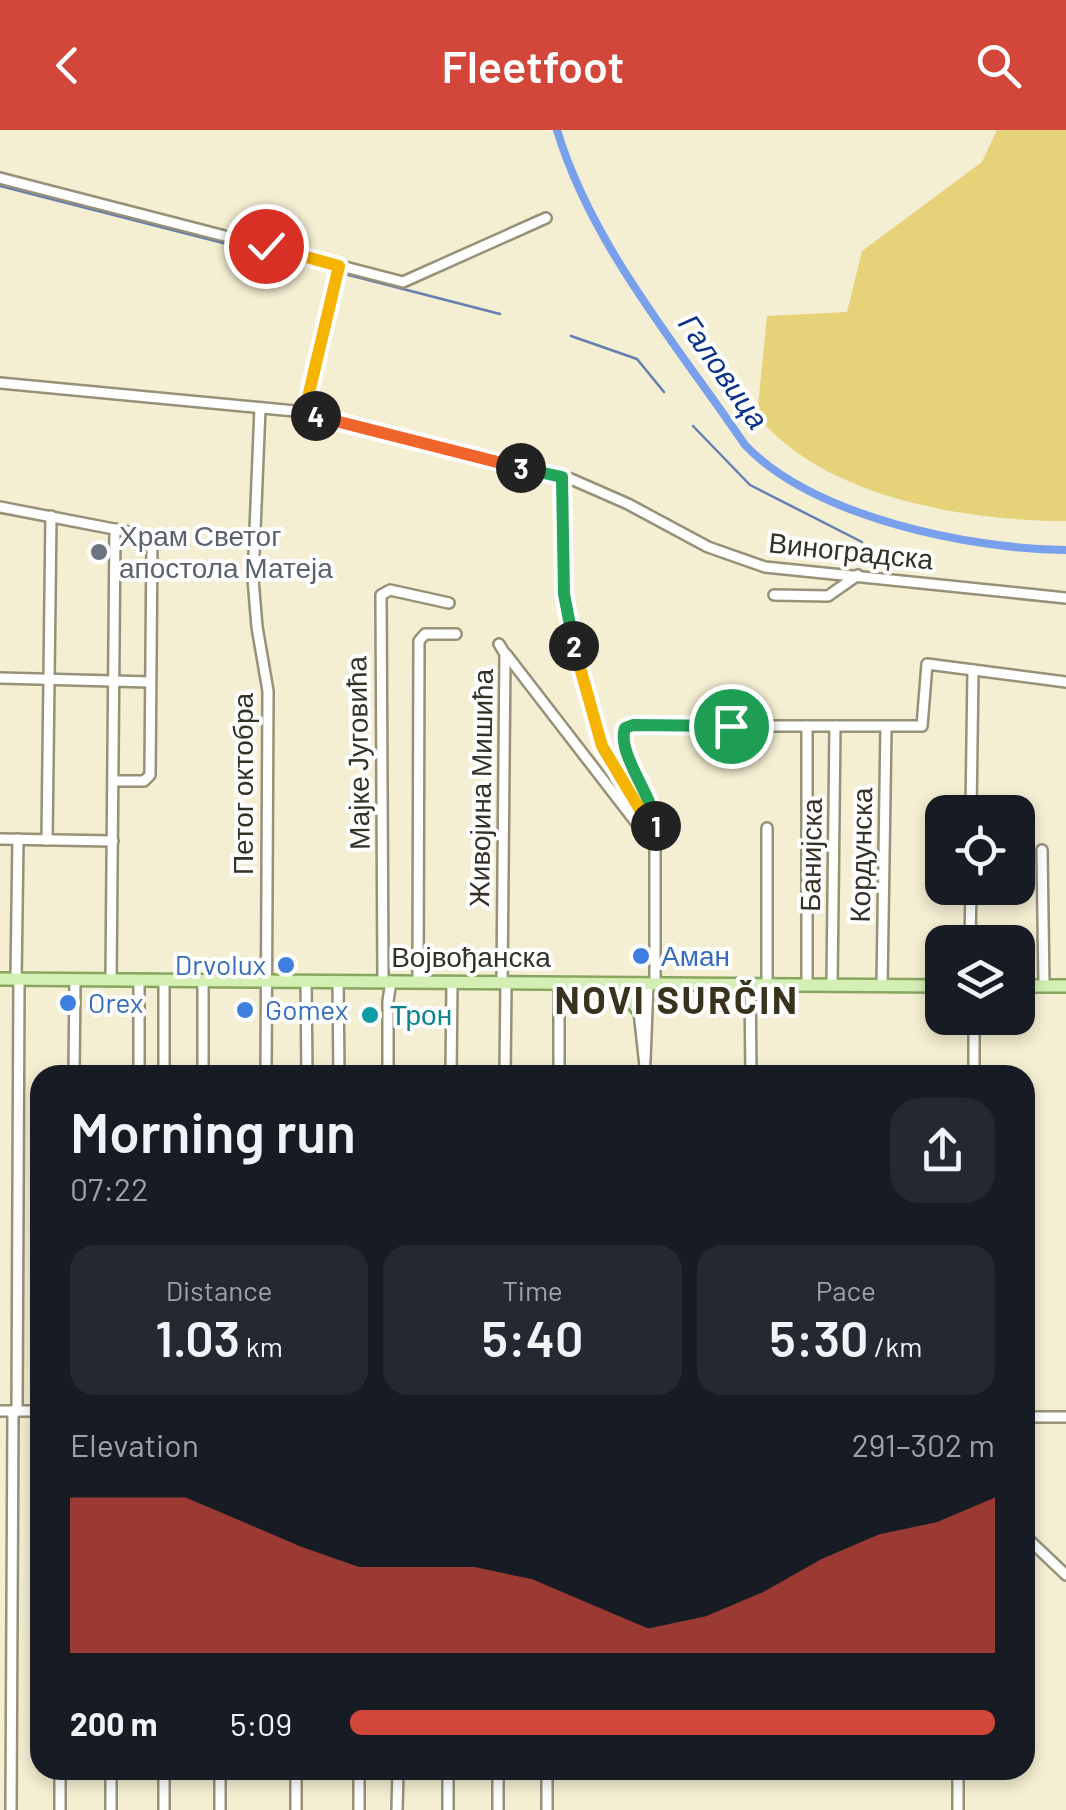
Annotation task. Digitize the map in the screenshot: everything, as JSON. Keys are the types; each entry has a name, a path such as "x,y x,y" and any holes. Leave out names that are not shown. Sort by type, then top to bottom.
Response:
{"main road":[{"name":"Војвођанска","path":"0,979 925,986"},
{"path":"602,983 624,993 637,1008"},
{"path":"1035,986 1066,986"}],"street":[{"path":"0,178 338,271 405,282 546,218"},
{"path":"304,414 338,271"},
{"name":"Виноградска","path":"0,383 304,414 562,477 598,490 740,560 786,571 1066,598"},
{"name":"Петог октобра","path":"260,408 253,579 259,647 268,691 266,1065"},
{"path":"562,477 564,594 582,682 602,746 655,838"},
{"path":"0,507 152,538 150,776 144,781 113,781"},
{"path":"47,840 51,516"},
{"path":"111,980 115,529"},
{"path":"774,595 828,596 858,576"},
{"name":"Мајке Југовића","path":"385,981 381,596 390,590 448,603"},
{"path":"418,981 418,641 429,634 456,634"},
{"name":"Живојина Мишића","path":"505,1065 502,649 648,838 655,838"},
{"path":"645,1063 654,811 623,743 625,728 924,726 925,665 1066,682"},
{"path":"971,795 973,670"},
{"path":"0,678 150,682"},
{"path":"808,726 808,984"},
{"name":"Банијска","path":"832,984 835,726"},
{"name":"Кордунска","path":"882,985 886,726"},
{"path":"766,828 767,984"},
{"path":"0,839 113,841"},
{"path":"11,1810 18,839"},
{"path":"1042,850 1044,986"},
{"path":"74,979 74,1065"},
{"path":"139,980 139,1065"},
{"path":"164,980 164,1065"},
{"path":"203,980 203,1065"},
{"path":"306,981 307,1065"},
{"path":"338,981 340,1065"},
{"path":"385,981 388,1065"},
{"path":"451,1065 452,982"},
{"path":"559,1065 560,983"},
{"path":"645,1063 637,1008 646,984"},
{"path":"750,984 751,1065"},
{"path":"974,1035 974,1065"},
{"path":"0,1411 30,1411"},
{"path":"1035,1416 1066,1417"},
{"path":"1035,1546 1066,1576"},
{"path":"60,1780 60,1810"},
{"path":"111,1780 111,1810"},
{"path":"164,1780 164,1810"},
{"path":"220,1780 220,1810"},
{"path":"296,1780 296,1810"},
{"path":"359,1810 360,1780"},
{"path":"397,1810 398,1780"},
{"path":"448,1780 448,1810"},
{"path":"498,1780 498,1810"},
{"path":"547,1780 547,1810"},
{"path":"958,1780 958,1809"}],"shaded area":[{"path":"997,130 1066,130 1066,521 985,516 899,499 820,467 786,444 757,416 767,316 847,312 862,251 982,162"}],"waterway":[{"name":"Галовица","path":"557,130 592,214 639,294 745,445 775,470 811,492 895,524 985,543 1066,550"},
{"path":"0,186 333,271"},
{"path":"341,273 500,314"},
{"path":"571,336 637,359 664,392"},
{"path":"693,426 750,485 862,542"}],"place":[{"name":"Храм Светог апостола Матеја","path":"99,552"},
{"name":"Аман","path":"641,956"},
{"name":"Drvolux","path":"286,965"},
{"name":"Orex","path":"68,1003"},
{"name":"Gomex","path":"245,1010"},
{"name":"Трон","path":"370,1015"}],"district":[{"name":"NOVI SURČIN","path":"677,1001"}],"route":[{"path":"266,246 339,266 304,414 562,477 564,594 582,682 602,746 654,833 654,811 623,743 625,728 731,726"}]}
